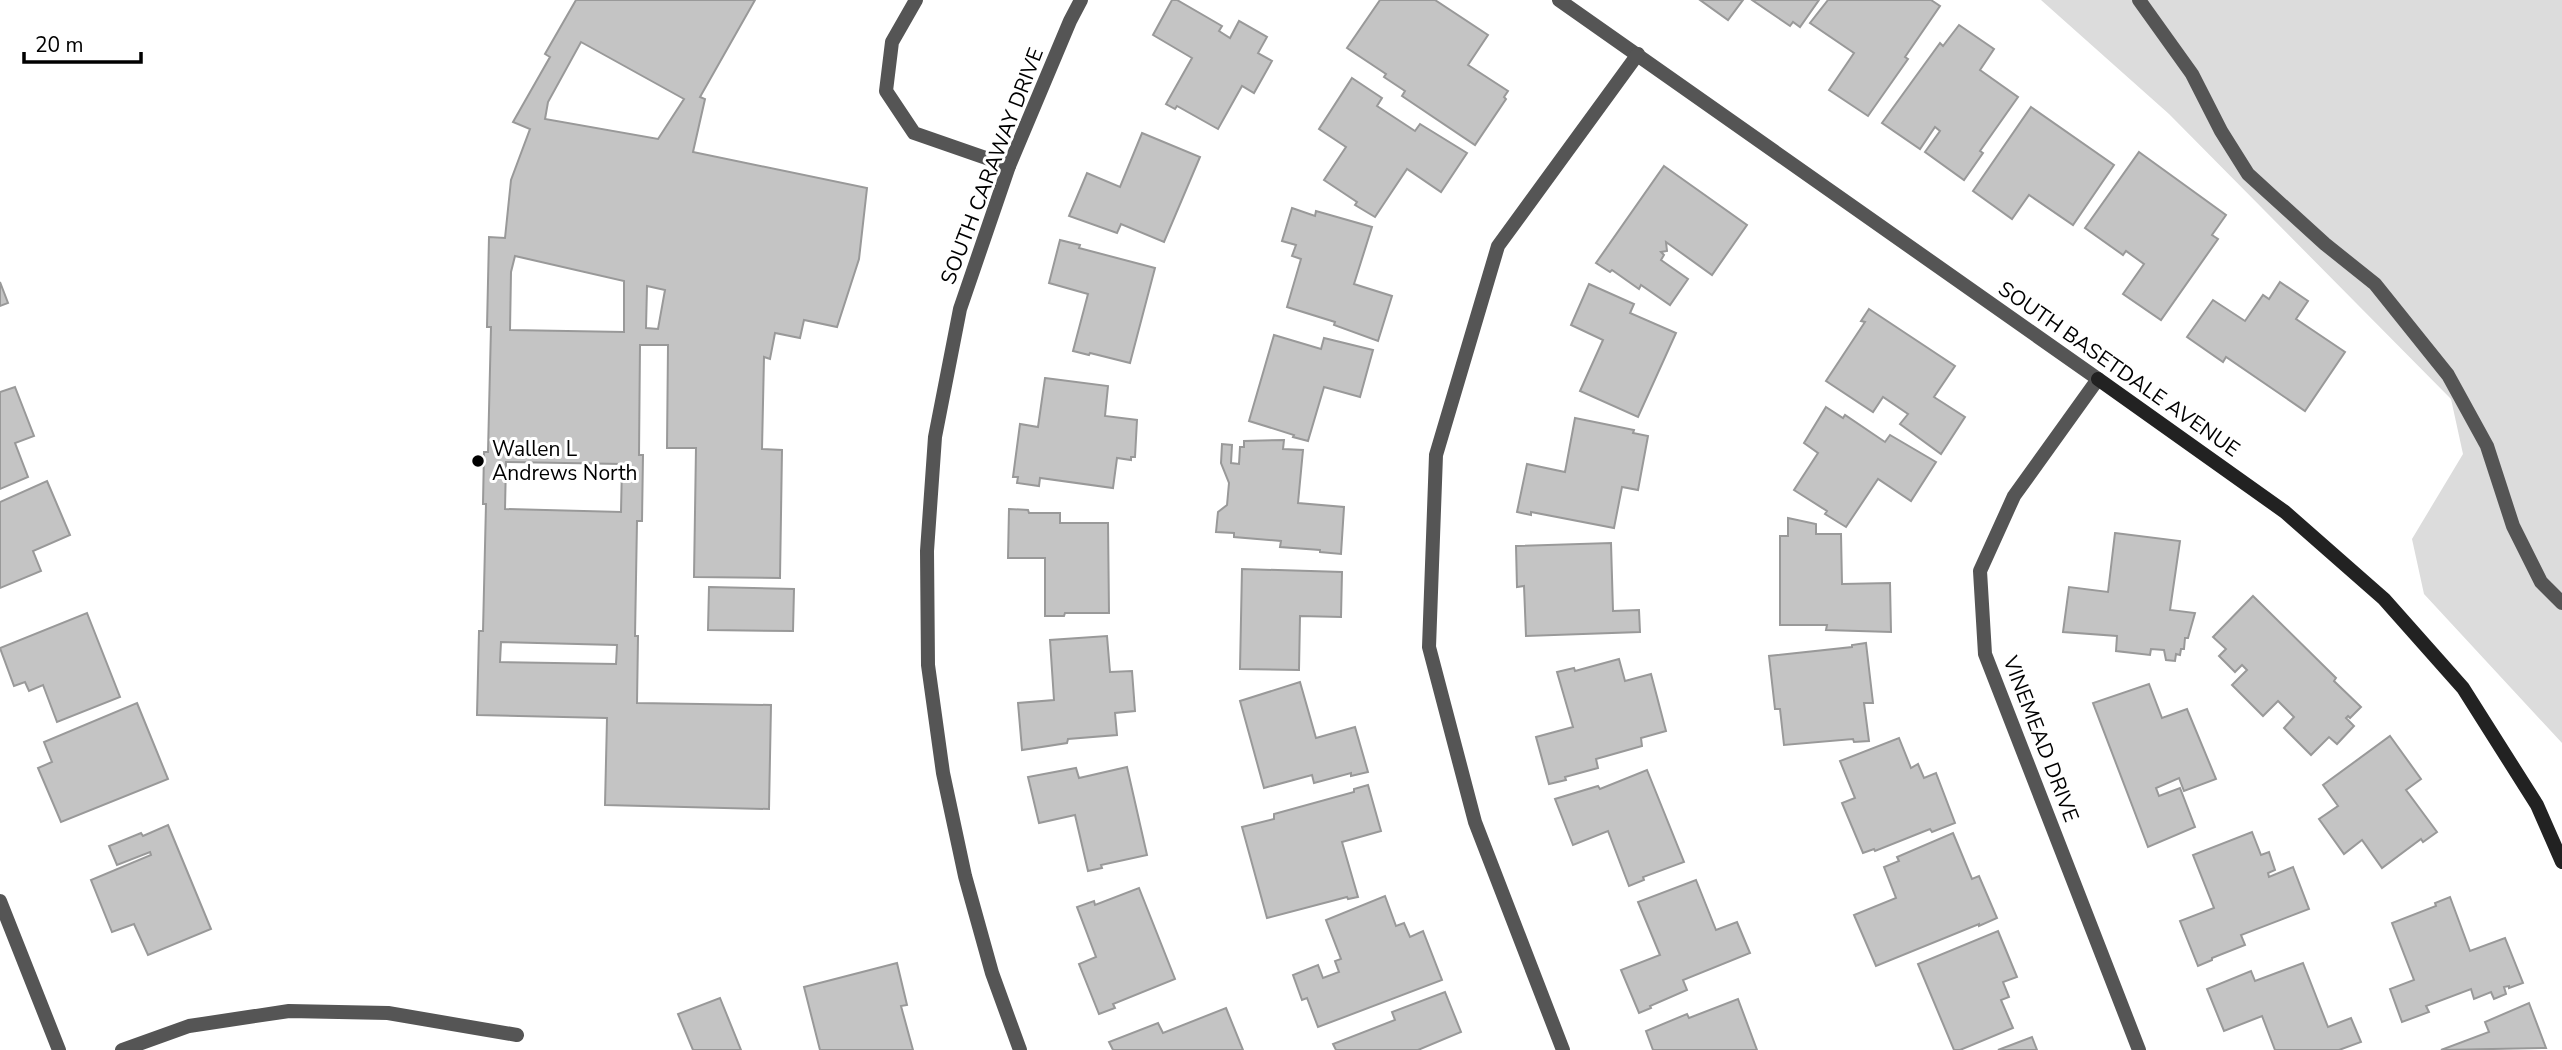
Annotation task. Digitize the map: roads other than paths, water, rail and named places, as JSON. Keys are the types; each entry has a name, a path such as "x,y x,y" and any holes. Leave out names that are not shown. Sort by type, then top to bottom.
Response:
{"street":[{"path":"916,0 892,42 886,90 914,133 1009,166"},
{"name":"SOUTH CARAWAY DRIVE","path":"1020,1050 992,973 965,876 943,773 928,652 927,551 935,437 960,309 1009,166 1070,21 1082,0"},
{"name":"SOUTH BASETDALE AVENUE","path":"1559,0 2285,512 2384,599 2463,688 2537,805 2562,862"},
{"path":"2138,0 2192,74 2221,131 2248,174 2325,244 2375,284 2448,375 2487,446 2513,526 2541,582 2562,603"},
{"path":"1563,1050 1475,822 1429,647 1436,454 1498,246 1638,54"},
{"name":"VINEMEAD DRIVE","path":"2098,379 2014,496 1980,571 1985,654 2139,1050"},
{"path":"0,901 59,1050"},
{"path":"122,1050 189,1026 289,1011 388,1013 517,1035"}],"place":[{"name":"Wallen L Andrews North","path":"478,461"}]}
